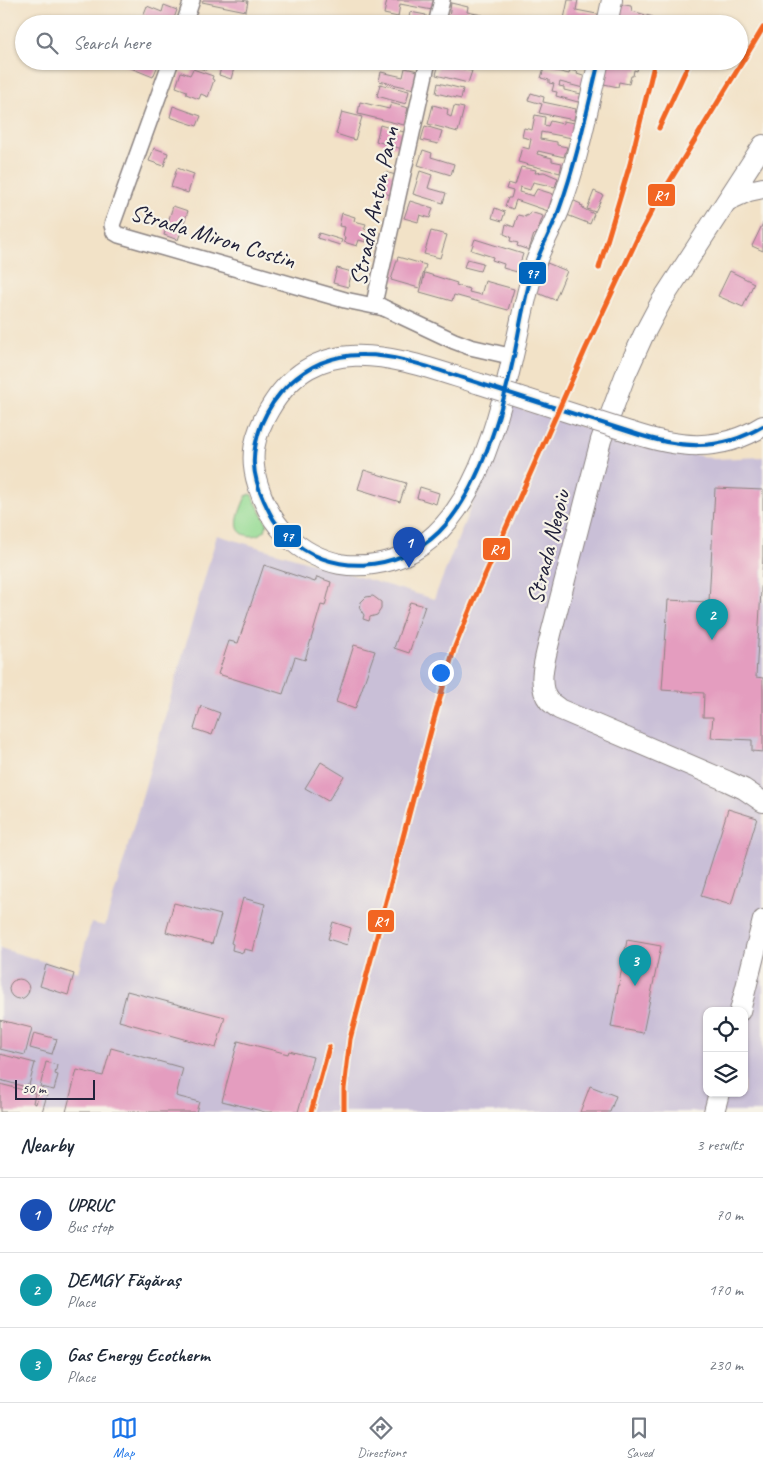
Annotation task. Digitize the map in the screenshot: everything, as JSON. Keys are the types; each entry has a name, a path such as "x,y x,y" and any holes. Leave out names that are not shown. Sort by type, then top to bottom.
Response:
{"main road":[{"path":"609,15 612,0"},
{"path":"597,70 570,177 560,208 534,267 514,357 498,414 466,495 448,521 426,543 399,558 361,566 348,565 308,552 287,536 276,523 261,494 252,456 264,420 276,399 286,387 309,368 335,358 362,355 404,360 480,384 630,432 666,443 696,446 735,440 763,426"},
{"name":"Strada Negoiu","path":"763,145 651,320 618,392 601,440 544,662 543,681 545,692 550,702 559,709 727,781 744,789 763,802"},
{"path":"727,200 749,191 763,188"},
{"path":"741,1007 763,920"},
{"path":"714,1112 718,1097"}],"street":[{"path":"187,15 192,0"},
{"path":"438,15 442,0"},
{"name":"Strada Miron Costin","path":"169,70 112,225 114,232 129,238 345,300 384,308"},
{"name":"Strada Anton Pann","path":"426,70 376,287 375,299 377,304 384,308 454,341 470,347 514,357"}],"shaded area":[{"path":"511,406 621,438 714,459 763,457 763,1112 0,1112 0,948 78,972 91,923 105,926 217,535 434,599"}],"green space":[{"path":"251,494 267,523 265,531 251,536 241,532 237,523 246,496"}],"building":[{"path":"203,0 248,1 246,11 202,2"},
{"path":"387,0 434,0 432,10 400,4 398,15 384,14"},
{"path":"568,0 578,0 576,10 602,15 565,15"},
{"path":"451,3 468,7 467,12 483,15 449,15"},
{"path":"619,4 631,6 632,11 646,15 617,15"},
{"path":"164,5 177,10 175,15 143,15 147,6 162,12"},
{"path":"410,12 426,15 410,15"},
{"path":"136,70 156,70 153,77"},
{"path":"192,70 196,70 213,76 212,79 214,80 208,97 201,94 199,99 186,94 187,91 176,87 181,72 190,75"},
{"path":"220,70 234,70 231,79 219,75"},
{"path":"405,70 418,71 414,89 379,81 381,72 403,77"},
{"path":"437,70 472,71 468,83 436,75"},
{"path":"543,70 569,74 570,70 586,77 583,88 560,82 559,86 564,87 564,90 581,94 578,102 556,96 557,92 552,91 554,84 549,83 549,80 541,78"},
{"path":"605,70 634,70 629,84 619,82 618,87 604,84"},
{"path":"438,83 463,89 461,99 436,93"},
{"path":"380,84 409,91 406,104 377,96"},
{"path":"531,93 544,97 543,102 576,109 574,120 539,113 542,104 528,100"},
{"path":"360,102 389,109 391,103 408,108 404,125 358,114"},
{"path":"433,105 448,109 447,115 451,117 454,106 464,108 458,132 428,124"},
{"path":"173,106 201,116 197,126 170,117"},
{"path":"342,112 362,117 355,140 336,134"},
{"path":"535,115 545,117 544,125 548,126 550,121 563,124 563,121 575,123 572,138 541,132 540,139 557,142 557,145 567,147 564,157 538,151 537,154 552,158 552,161 562,163 560,173 518,162 522,147 529,149 531,139 522,137 524,128 532,130"},
{"path":"380,125 407,133 402,149 376,141"},
{"path":"425,126 442,131 438,144 421,140"},
{"path":"154,148 168,153 164,166 149,161"},
{"path":"423,150 432,153 431,157 454,164 451,175 418,165"},
{"path":"521,167 536,170 535,173 544,172 558,178 555,187 533,182 530,190 520,187 519,192 533,196 537,189 553,194 548,211 516,200 513,209 505,206 508,198 511,198 513,191 506,189 508,183 515,185"},
{"path":"177,168 194,174 188,193 171,187"},
{"path":"420,171 432,175 428,188 446,193 443,203 413,194"},
{"path":"385,172 396,175 391,195 380,192"},
{"path":"594,191 603,195 595,212 587,209"},
{"path":"572,200 594,214 590,224 567,215"},
{"path":"410,201 433,208 430,218 420,215 418,222 404,218"},
{"path":"173,206 188,211 178,240 164,235"},
{"path":"495,208 505,212 502,221 492,218"},
{"path":"530,212 543,216 529,250 517,246 518,243 510,241 511,237 504,234 506,224 514,227 518,215 526,217"},
{"path":"342,213 355,217 354,221 366,224 364,229 369,230 366,242 359,240 357,246 344,242 345,227 339,226"},
{"path":"763,223 763,251 752,246"},
{"path":"431,231 447,235 440,258 424,254"},
{"path":"319,233 342,240 340,245 317,238"},
{"path":"475,239 523,254 517,272 503,268 504,264 492,260 493,257 471,250"},
{"path":"398,257 426,265 419,288 391,280"},
{"path":"467,259 483,263 480,271 464,267"},
{"path":"547,263 567,271 555,300 535,292"},
{"path":"337,268 352,272 348,287 333,283"},
{"path":"730,271 754,283 743,307 718,296"},
{"path":"425,273 457,283 456,285 470,289 469,292 481,295 485,281 514,289 508,310 454,295 452,301 420,292"},
{"path":"364,470 406,483 400,502 358,489"},
{"path":"420,487 439,493 436,504 417,498"},
{"path":"715,488 763,490 763,556 756,677 763,678 763,752 752,751 752,740 711,738 713,717 703,717 704,693 662,690 668,600 709,602"},
{"path":"264,565 315,582 317,577 331,582 325,606 321,605 305,660 295,657 283,694 218,674 229,641 238,643"},
{"path":"373,596 381,602 381,609 377,615 370,617 369,621 363,619 364,615 360,609 361,602 366,597"},
{"path":"410,602 425,606 409,653 394,648"},
{"path":"354,645 375,651 355,709 336,702"},
{"path":"201,706 220,713 212,735 194,729"},
{"path":"321,762 344,776 328,801 305,788"},
{"path":"728,809 757,818 731,905 701,896"},
{"path":"243,898 265,904 253,951 244,949 243,953 232,950 233,944 231,943"},
{"path":"174,903 221,915 212,944 166,932"},
{"path":"333,922 351,928 347,945 328,939"},
{"path":"627,940 661,946 643,1033 611,1027"},
{"path":"46,965 74,974 68,995 40,986"},
{"path":"15,979 23,979 29,985 29,993 23,999 15,999 9,993 9,985"},
{"path":"127,991 225,1017 216,1048 119,1021"},
{"path":"0,1020 32,1028 25,1055 0,1049"},
{"path":"34,1033 57,1039 52,1054 30,1048"},
{"path":"238,1041 288,1054 289,1051 313,1057 298,1112 265,1112 222,1101"},
{"path":"111,1048 183,1068 176,1096 199,1102 196,1112 66,1112 77,1070 103,1076"},
{"path":"0,1054 35,1063 29,1085 27,1084 26,1087 0,1080"},
{"path":"46,1062 57,1065 55,1074 58,1075 54,1090 40,1087"},
{"path":"0,1084 35,1093 33,1103 36,1104 39,1092 47,1095 42,1112 0,1112"},
{"path":"590,1086 616,1096 610,1112 580,1112"}],"transit line":[{"name":"R1","path":"748,53 763,28"},
{"name":"97","path":"505,392 531,279 537,260 557,215 572,171 597,70"},
{"name":"R1","path":"599,268 630,164 653,70"},
{"name":"R1","path":"659,128 686,70"},
{"name":"R1","path":"344,1112 344,1089 350,1039 454,649 586,348 639,235 737,70"},
{"name":"97","path":"342,356 389,357 439,370 505,392 487,450 466,495 439,532 422,545 404,555 384,562 363,565 343,564 323,559 304,550 287,536 271,515 264,501 257,481 254,463 255,445 261,425 272,404 280,394 296,378 313,366 342,356"},
{"name":"97","path":"505,392 664,442 698,445 714,444 747,435 763,426"},
{"name":"R1","path":"311,1112 329,1047"}],"place":[{"name":"UPRUC","path":"409,568"},
{"name":"DEMGY Făgăraș","path":"712,640"},
{"name":"Gas Energy Ecotherm","path":"635,986"}]}
